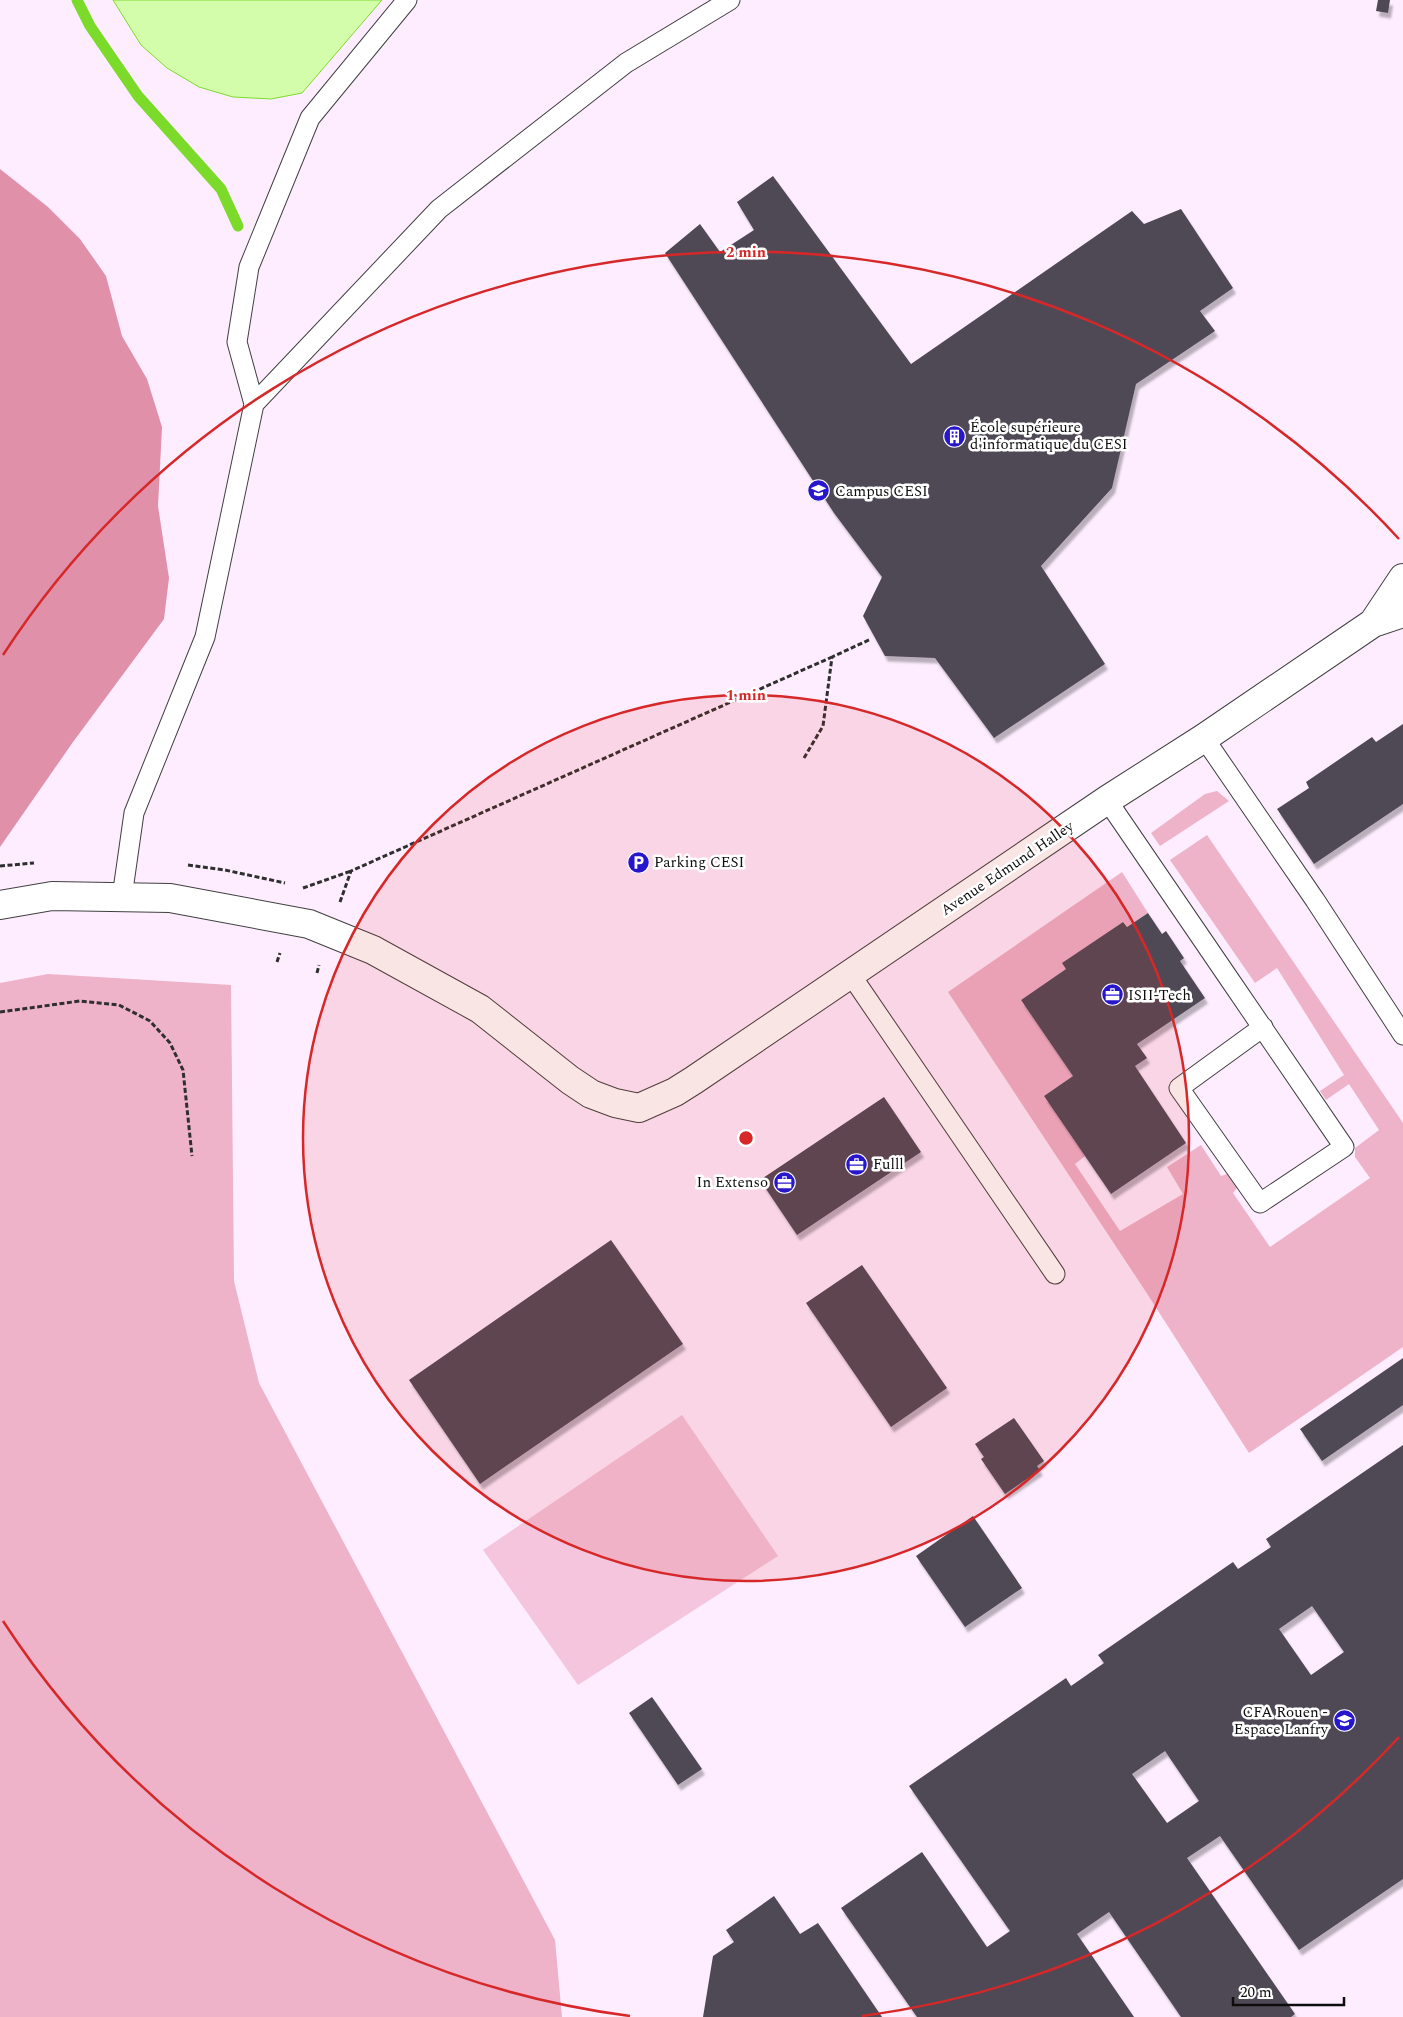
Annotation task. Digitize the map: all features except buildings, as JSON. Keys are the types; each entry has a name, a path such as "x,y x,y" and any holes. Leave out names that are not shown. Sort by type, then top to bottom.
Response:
{"street":[{"name":"Avenue Edmund Halley","path":"1374,623 1403,578"},
{"name":"Avenue Edmund Halley","path":"330,932 373,950 480,1009 570,1080 591,1094 614,1103 639,1108 675,1092 851,975 1107,800 1204,738 1374,623 1403,613"},
{"path":"0,905 52,896 170,898 309,924 330,932"}],"lane":[{"path":"122,897 134,814 205,637 254,404 237,342 249,267 310,118 407,0"},
{"path":"254,404 439,209 626,63 730,0"},
{"path":"1204,738 1315,900 1403,1035"},
{"path":"1107,800 1263,1027 1344,1146 1260,1202 1179,1088 1263,1027"},
{"path":"851,975 1055,1274"}],"path":[{"path":"302,888 351,871 872,639"},
{"path":"804,758 823,726 832,657"},
{"path":"317,973 351,871"},
{"path":"0,1012 80,1001 119,1005 150,1021 170,1043 183,1070 192,1156"}],"shaded area":[{"path":"113,0 382,0 302,93 271,99 233,97 199,87 167,68 141,45"},
{"path":"0,169 48,207 80,239 106,276 122,336 147,379 162,427 158,506 169,578 164,619 73,742 0,847"},
{"path":"1217,791 1229,801 1160,846 1151,833 1205,794"},
{"path":"1207,835 1403,1123 1403,1347 1249,1453 1146,1292 948,992 1122,872 1148,913 1127,927 1123,922 1063,963 1066,969 1021,1000 1073,1076 1044,1096 1085,1156 1075,1164 1120,1231 1183,1194 1167,1167 1201,1145 1221,1176 1230,1173 1239,1185 1233,1193 1270,1247 1370,1178 1355,1157 1355,1148 1379,1130 1349,1084 1326,1100 1320,1091 1344,1075 1277,968 1255,983 1170,860"},
{"path":"48,974 231,985 234,1281 259,1383 555,1940 562,2017 0,2017 0,983"},
{"path":"682,1415 778,1556 578,1685 483,1550"}],"waterway":[{"path":"77,0 90,26 138,96 221,189 238,226"}],"place":[{"name":"École supérieure d'informatique du CESI","path":"954,436"},
{"name":"Campus CESI","path":"819,491"},
{"name":"Parking CESI","path":"638,862"},
{"name":"ISII-Tech","path":"1112,995"},
{"name":"Fulll","path":"857,1164"},
{"name":"In Extenso","path":"784,1182"},
{"name":"CFA Rouen - Espace Lanfry","path":"1344,1721"}]}
